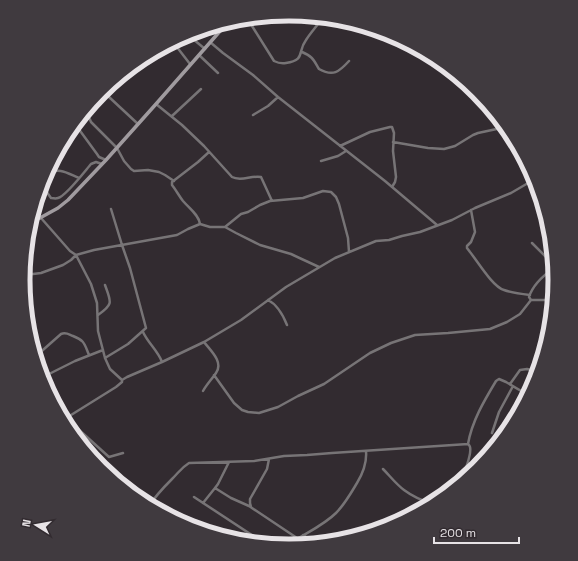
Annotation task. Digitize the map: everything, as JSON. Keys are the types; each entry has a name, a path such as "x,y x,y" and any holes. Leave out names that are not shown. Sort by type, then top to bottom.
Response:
{"main road":[{"path":"36,220 58,208 68,200 117,148 220,31"}],"street":[{"path":"251,24 274,61 281,64 296,61 299,58 304,42 320,23"},
{"path":"194,40 205,49"},
{"path":"210,42 253,75 278,98 392,187 437,225"},
{"path":"177,47 191,65"},
{"path":"302,52 313,58 319,69 328,72 340,71 349,61"},
{"path":"199,55 218,73"},
{"path":"172,116 200,89"},
{"path":"108,96 138,124"},
{"path":"253,115 278,98"},
{"path":"156,104 172,116 204,146 232,177 240,179 255,176 261,177 272,201"},
{"path":"88,116 91,122 117,148 124,161 131,169 159,172 165,174 174,181"},
{"path":"340,146 370,132 390,127 393,128 393,158 396,178 392,187"},
{"path":"393,142 444,149 455,146 478,133 499,128"},
{"path":"79,129 99,157 106,160"},
{"path":"321,161 338,156 346,150"},
{"path":"200,224 198,217 184,202 172,185 172,182 209,152"},
{"path":"46,190 51,198 60,198 91,164 94,162 102,164"},
{"path":"54,171 63,171 79,178"},
{"path":"68,417 116,387 122,382 122,380 204,342 241,320 286,287 335,258 376,241 389,240 420,232 452,220 529,182"},
{"path":"226,227 241,214 260,205 272,201 303,198 323,191 331,192 336,197 339,204 348,238 349,252"},
{"path":"105,358 128,344 146,328 130,268 111,210"},
{"path":"471,210 475,232 467,248 494,284 504,291 530,295"},
{"path":"41,218 70,251 76,255 92,284 97,303 98,331 105,358 110,369 122,380"},
{"path":"30,274 41,273 63,265 76,255 94,250 177,235 200,224 213,227 226,227 260,245 291,254 320,267"},
{"path":"532,243 547,259"},
{"path":"214,375 234,403 242,410 248,412 260,412 278,407 324,384 370,353 391,343 415,335 490,329 507,322 520,314 531,300 530,295 532,290 548,272"},
{"path":"98,315 110,304 106,285"},
{"path":"268,300 273,302 279,309 287,325"},
{"path":"531,300 548,300"},
{"path":"143,332 162,362"},
{"path":"40,353 61,334 66,333 81,339 89,355"},
{"path":"204,342 217,361 218,370 204,391"},
{"path":"47,375 103,350"},
{"path":"510,384 520,370 527,369 533,371"},
{"path":"465,471 469,456 470,446 468,444 471,432 481,406 496,382 499,379 523,392"},
{"path":"492,433 499,412 514,386"},
{"path":"72,424 109,457 123,453"},
{"path":"152,501 180,469 189,463 254,461 284,456 307,456 468,444"},
{"path":"215,488 251,508 297,538 336,513 359,480 365,466 366,451"},
{"path":"251,508 250,499 266,469 269,459"},
{"path":"203,502 218,484 229,462"},
{"path":"383,469 404,490 425,501"},
{"path":"194,497 257,538"},
{"path":"303,535 309,539"}]}
